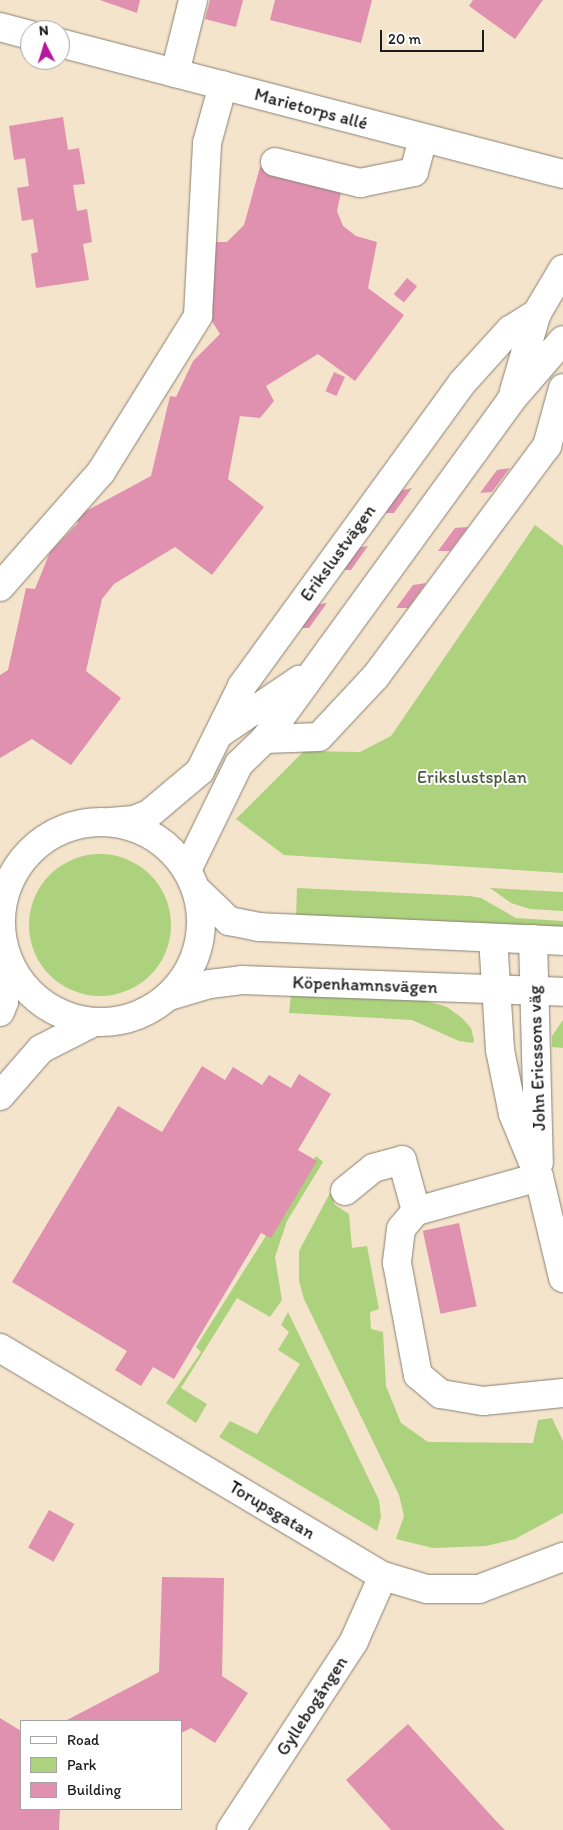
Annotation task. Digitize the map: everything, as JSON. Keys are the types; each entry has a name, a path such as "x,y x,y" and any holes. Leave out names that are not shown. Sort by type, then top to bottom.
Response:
{"street":[{"path":"175,73 193,0"},
{"path":"0,27 20,32"},
{"name":"Marietorps allé","path":"70,46 563,174"},
{"path":"0,587 101,472 198,316 206,143 223,85"},
{"path":"275,162 360,183 414,172 423,138"},
{"name":"Erikslustvägen","path":"110,822 134,820 150,814 189,783 200,771 242,686 462,383 510,330 536,313 563,269"},
{"path":"511,400 536,313"},
{"path":"193,881 239,764 265,739 511,400 563,340"},
{"path":"265,739 319,737 376,676 547,446 563,388"},
{"path":"218,735 317,668"},
{"name":"Köpenhamnsvägen","path":"0,866 66,827 110,822 141,830 167,847 193,881 229,921 259,927 563,941"},
{"name":"Köpenhamnsvägen","path":"29,850 11,875 1,904 0,934 4,952 18,981 41,1004 90,1024 127,1020 150,1010 169,996 190,969 201,936 193,881"},
{"name":"John Ericssons väg","path":"493,938 497,1036 513,1114 540,1177 563,1278"},
{"name":"John Ericssons väg","path":"533,939 540,1177"},
{"path":"0,1012 4,1002 4,952"},
{"name":"Köpenhamnsvägen","path":"169,996 210,984 242,980 563,992"},
{"path":"0,1096 41,1049 90,1024"},
{"path":"345,1192 373,1168 402,1160 416,1211"},
{"path":"540,1177 416,1211 401,1229 397,1263 418,1375 441,1394 483,1401 563,1393"},
{"name":"Torupsgatan","path":"0,1348 383,1576 427,1589 479,1590 563,1557"},
{"name":"Gyllebogången","path":"231,1830 354,1641 383,1576"}],"green space":[{"name":"Erikslustsplan","path":"535,525 563,546 563,873 284,855 236,819 304,751 360,752 391,736"},
{"path":"100,854 127,860 139,866 150,875 159,886 165,898 171,925 165,952 159,964 150,975 139,984 127,990 100,996 73,990 61,984 50,975 41,964 35,952 29,925 35,898 41,886 50,875 61,866 73,860"},
{"path":"297,888 470,896 481,898 516,918 563,921 563,929 296,917"},
{"path":"490,888 563,892 563,911 530,909 511,903"},
{"path":"291,995 427,1001 447,1007 462,1018 471,1028 474,1040 473,1043 459,1041 412,1020 289,1013"},
{"path":"563,1020 563,1048 552,1047 552,1036"},
{"path":"316,1156 323,1162 287,1221 275,1257 282,1300 270,1317 237,1298 181,1388 207,1404 196,1423 166,1403 201,1352 196,1347"},
{"path":"330,1193 334,1195 334,1204 349,1214 352,1248 367,1246 379,1309 370,1312 371,1329 383,1332 386,1386 401,1423 428,1442 533,1443 538,1420 552,1418 563,1441 563,1513 515,1539 486,1546 433,1548 396,1539 404,1516 399,1495 304,1299 299,1281 299,1251"},
{"path":"288,1312 379,1500 381,1517 377,1531 219,1437 230,1421 257,1434 300,1364 278,1350 289,1332 281,1325"}],"building":[{"path":"100,0 140,0 137,13"},
{"path":"210,0 243,0 236,27 205,19"},
{"path":"275,0 372,0 361,43 270,20"},
{"path":"473,0 543,0 515,39 469,6"},
{"path":"63,117 68,150 79,148 85,184 73,185 77,211 87,209 92,242 83,244 89,280 36,288 31,254 38,252 33,219 22,221 17,188 29,186 25,158 14,160 9,126"},
{"path":"260,167 342,188 337,211 343,226 356,236 377,242 368,288 404,315 355,381 318,354 266,386 274,401 260,418 240,416 228,479 264,507 212,575 175,547 114,584 102,599 86,671 121,698 71,765 32,739 0,758 0,675 8,670 26,588 35,589 50,552 78,523 75,517 151,476 170,396 176,397 193,361 220,334 208,315 211,242 227,242 244,225"},
{"path":"407,278 417,286 404,303 394,294"},
{"path":"334,372 345,377 336,396 325,391"},
{"path":"510,468 492,492 480,493 497,470"},
{"path":"412,488 394,513 382,513 399,491"},
{"path":"468,527 450,551 438,551 455,528"},
{"path":"368,546 351,570 338,570 356,548"},
{"path":"426,583 408,608 396,608 413,585"},
{"path":"327,603 309,628 297,628 314,605"},
{"path":"202,1066 225,1080 233,1067 262,1085 269,1075 291,1088 299,1074 331,1094 298,1150 317,1161 271,1238 261,1233 174,1379 153,1367 141,1386 115,1370 127,1351 12,1282 118,1106 162,1132"},
{"path":"459,1223 477,1306 440,1314 423,1231"},
{"path":"49,1510 74,1524 54,1562 28,1548"},
{"path":"162,1577 224,1578 222,1676 248,1693 215,1743 191,1728 182,1732 182,1720 67,1720 159,1672"},
{"path":"0,1718 20,1730 20,1810 60,1810 59,1830 0,1830"},
{"path":"408,1724 505,1830 391,1830 346,1780"}]}
